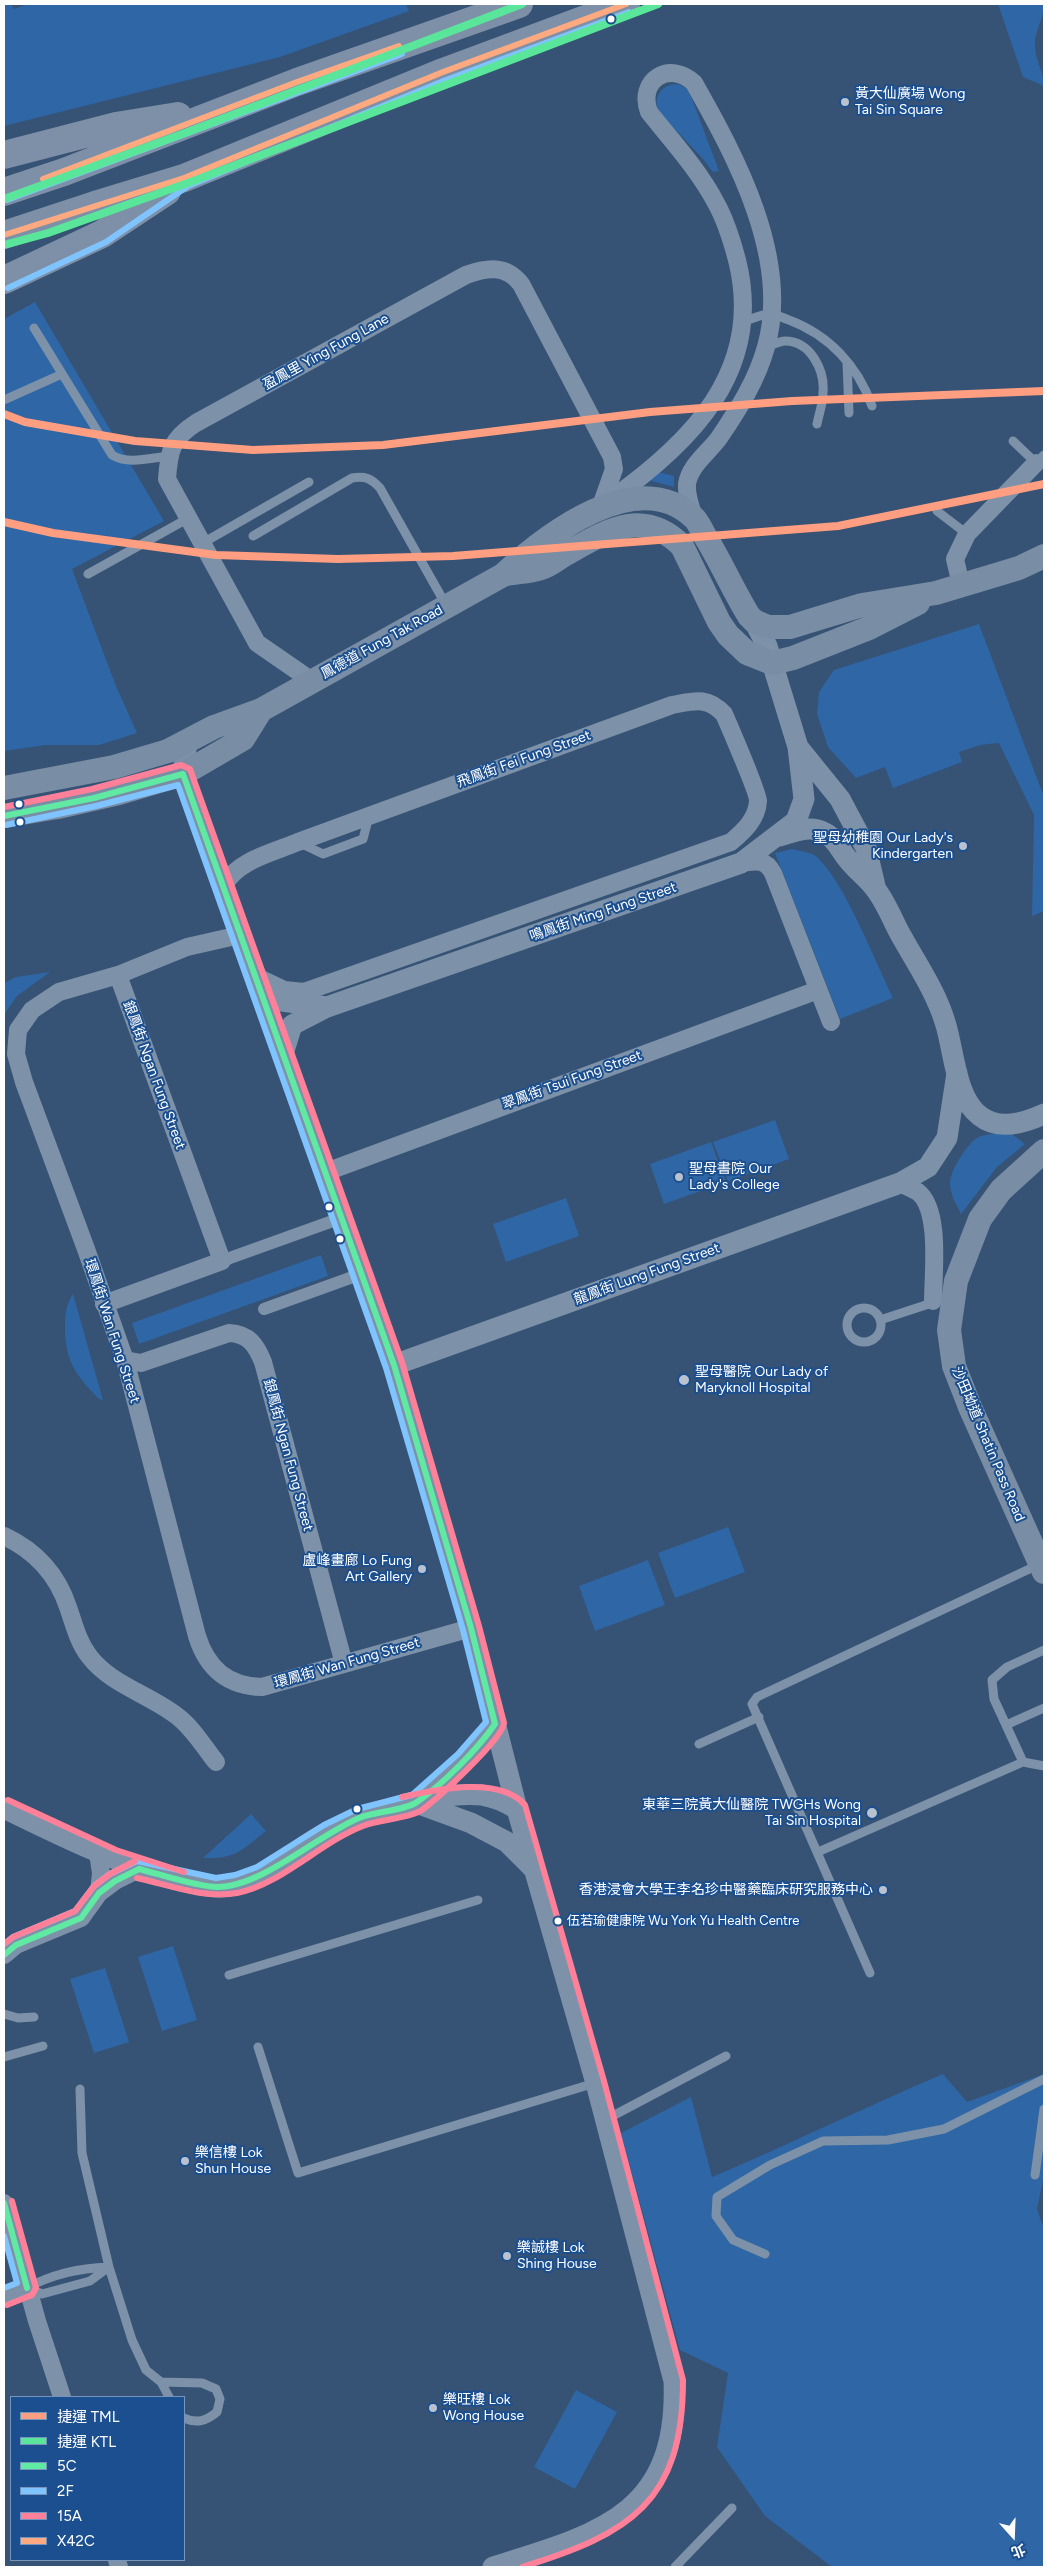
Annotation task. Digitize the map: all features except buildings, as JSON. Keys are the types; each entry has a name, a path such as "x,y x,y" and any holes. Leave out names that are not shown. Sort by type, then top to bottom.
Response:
{"highway":[{"path":"4,192 64,172 224,110 520,4"},
{"path":"4,235 95,204 184,178 443,72 626,4"},
{"path":"4,155 116,126 224,110"},
{"path":"4,280 102,234 184,178"}],"main road":[{"path":"601,507 639,498 657,499 682,508 694,518 754,621 768,626 790,626 862,605 936,593 1018,568 1044,556"},
{"name":"鳳德道 Fung Tak Road","path":"4,788 114,768 168,751 214,727 261,710 503,575 532,548 601,507"},
{"name":"鳳德道 Fung Tak Road","path":"503,575 542,568 600,534 619,527 640,524 656,528 672,537 682,546 719,622 728,635 747,653 772,662"},
{"path":"772,662 793,658 869,628 936,593"},
{"name":"鳳德道 Fung Tak Road","path":"4,816 102,797 183,774 243,739 261,710"},
{"name":"沙田坳道 Shatin Pass Road","path":"1041,1154 1001,1190 980,1219 956,1281 942,1305 949,1330 954,1366 970,1407 1042,1568"}],"street":[{"path":"601,507 672,452 709,411 731,368 744,321 740,273 730,237 717,204 692,165 646,106 649,86 658,76 666,73 680,73 694,82 745,183 761,228 768,258 772,293 766,346 738,410 717,440 698,461 690,476 688,496 694,518"},
{"name":"盈鳳里 Ying Fung Lane","path":"312,681 257,644 166,479 168,456 175,440 196,423 466,275 493,268 514,275 521,284 612,457 614,469 601,507"},
{"path":"961,585 954,559 966,534 1040,459"},
{"path":"754,621 761,633 772,662 798,747 840,798 866,848 875,888"},
{"name":"飛鳳街 Fei Fung Street","path":"224,885 230,875 242,865 298,842 672,705 700,700 716,706 724,714 758,800 752,820"},
{"path":"187,741 183,774 394,1365 471,1628 517,1809 596,2083 670,2359 674,2388 672,2426 660,2470 646,2491 630,2509 611,2524 541,2560 494,2567"},
{"name":"鳴鳳街 Ming Fung Street","path":"283,1054 292,1025 327,1007 741,863 796,821 804,799 798,747"},
{"name":"鳴鳳街 Ming Fung Street","path":"256,976 284,990 304,992 731,842 745,830 752,820"},
{"path":"769,840 811,828 825,832 837,842 846,857 875,888 934,996 945,1021 957,1073 969,1105 988,1122 1003,1125 1019,1123 1044,1114"},
{"path":"741,863 761,860 768,865 831,1022"},
{"name":"環鳳街 Wan Fung Street","path":"240,935 186,947 118,975 59,992 32,1010 18,1030 16,1054 24,1082 125,1360 196,1636 209,1664 228,1679 245,1685 262,1687 471,1628"},
{"name":"銀鳳街 Ngan Fung Street","path":"118,975 225,1260"},
{"path":"256,976 282,1001 327,1007"},
{"name":"翠鳳街 Tsui Fung Street","path":"326,1172 818,990"},
{"name":"龍鳳街 Lung Fung Street","path":"394,1365 900,1183 928,1167 947,1138 957,1073"},
{"path":"900,1183 919,1193 928,1207 934,1230 942,1305"},
{"path":"104,1304 330,1222"},
{"path":"264,1309 350,1278"},
{"name":"銀鳳街 Ngan Fung Street","path":"125,1360 141,1363 218,1335 229,1333 246,1337 254,1342 263,1362 344,1664"},
{"path":"4,1536 30,1552 50,1571 63,1594 80,1642 96,1664 116,1679 177,1716 188,1726 216,1762"},
{"path":"416,1803 464,1760 495,1724"},
{"path":"4,1808 98,1853 140,1868 216,1887 236,1884 261,1875 286,1860 306,1844 337,1828 384,1810 451,1795 483,1795 501,1800 517,1809"},
{"path":"416,1803 472,1823 506,1842 534,1870"},
{"path":"98,1853 101,1873 99,1893"},
{"path":"4,1955 16,1945 61,1928 80,1918 99,1893 115,1881 140,1868"},
{"path":"4,2203 27,2288 62,2396"},
{"path":"4,2297 27,2288"}],"lane":[{"path":"744,321 771,314 805,326 822,336 864,384 872,406"},
{"path":"34,328 112,455 120,460 130,461 168,456"},
{"path":"766,346 786,341 804,348 815,357 821,371 824,392 817,424"},
{"path":"847,363 849,413"},
{"path":"4,400 62,374"},
{"path":"1013,441 1040,459"},
{"path":"253,536 352,478 364,476 374,480 380,488 447,606"},
{"path":"201,544 309,482"},
{"path":"937,511 966,534"},
{"path":"88,574 187,519"},
{"path":"880,1320 942,1305"},
{"path":"870,1973 752,1704 757,1697 1042,1568"},
{"path":"1023,1762 994,1699 992,1680 1007,1667 1044,1650"},
{"path":"1006,1725 1044,1708"},
{"path":"700,1744 759,1717"},
{"path":"818,1852 1023,1762 1044,1766"},
{"path":"229,1975 478,1900"},
{"path":"4,2014 18,2018 34,2018"},
{"path":"4,2058 43,2046"},
{"path":"258,2047 298,2173 596,2083"},
{"path":"606,2120 726,2056"},
{"path":"765,2254 733,2240 716,2216 717,2197 770,2164 822,2141 888,2140 944,2129 1044,2079"},
{"path":"80,2089 82,2153 109,2267 139,2355 146,2370 161,2382 168,2396"},
{"path":"1035,2175 1044,2109"},
{"path":"27,2288 39,2282 86,2268 109,2267"},
{"path":"27,2288 42,2294 90,2281 109,2267"},
{"path":"161,2382 202,2383 216,2389 220,2399 217,2412 208,2420 194,2422 185,2418"},
{"path":"675,2567 732,2508"}],"shaded area":[{"path":"4,4 11,4 14,9 28,4 406,4 409,11 280,57 4,126"},
{"path":"998,4 1044,4 1035,45 1044,86 1023,77"},
{"path":"678,84 686,88 691,96 719,171 713,172 658,111 657,100 660,92 667,86"},
{"path":"35,302 164,521 72,569 116,686 137,733 99,745 46,745 4,751 4,319"},
{"path":"658,472 674,476 674,487 648,480"},
{"path":"979,624 1044,797 1044,911 1032,916 1034,815 999,743 980,745 959,752 962,762 893,788 885,767 856,778 828,747 817,714 819,692 834,670"},
{"path":"792,849 815,855 828,869 849,903 893,998 840,1019 775,853"},
{"path":"50,972 17,996 4,1015 4,983 16,977"},
{"path":"775,1120 789,1159 728,1181 713,1142"},
{"path":"995,1133 1013,1135 1025,1144 997,1167 961,1214 954,1200 950,1185 954,1168 965,1150 975,1139"},
{"path":"711,1142 726,1182 664,1204 650,1164"},
{"path":"566,1198 579,1236 506,1262 493,1224"},
{"path":"321,1255 328,1276 139,1344 132,1323"},
{"path":"73,1294 103,1400 99,1399 83,1382 69,1357 65,1336 65,1320 68,1304"},
{"path":"728,1527 745,1572 675,1598 658,1553"},
{"path":"648,1560 665,1605 595,1631 579,1586"},
{"path":"251,1814 266,1831 250,1844 231,1855 203,1858"},
{"path":"173,1946 197,2020 162,2031 138,1957"},
{"path":"105,1968 129,2042 94,2053 70,1979"},
{"path":"943,2074 967,2102 1044,2074 1044,2175 1037,2209 1044,2229 1044,2567 832,2567 765,2516 717,2447 728,2373 680,2350 621,2133 691,2097 712,2177"},
{"path":"576,2390 617,2412 575,2489 534,2467"}],"metro line":[{"name":"KTL","path":"4,199 185,133 522,4"},
{"name":"KTL","path":"4,245 48,233 196,180 658,4"},
{"name":"TML","path":"4,414 25,422 135,441 253,450 383,445 650,412 792,401 1044,391"},
{"name":"TML","path":"4,522 53,533 216,555 338,559 453,556 838,526 1044,484"}],"transit line":[{"name":"X42C","path":"4,235 184,178 443,72 626,4"},
{"name":"2F","path":"8,288 106,242 188,186 446,80 629,12"},
{"name":"X42C","path":"43,179 297,82 399,46"},
{"name":"2F","path":"7,200 402,54"},
{"name":"15A","path":"4,807 92,789 181,765 190,769 402,1362 479,1626 504,1723 501,1731 481,1755 422,1810 363,1826 347,1833 285,1873 253,1888 237,1893 199,1893 137,1878"},
{"name":"5C","path":"183,774 394,1365 471,1628 495,1724"},
{"name":"5C","path":"4,816 94,798 183,774"},
{"name":"2F","path":"4,1944 13,1937 75,1911 94,1886 110,1874 137,1861 216,1878 235,1875 257,1867 324,1825 357,1809 412,1795 458,1754 486,1722 463,1630 386,1368 178,785 96,806 6,825"},
{"name":"5C","path":"139,1869 189,1883 217,1887 234,1885 252,1879 359,1818 405,1807 417,1802 438,1786 459,1766 479,1745 495,1724"},
{"name":"15A","path":"402,1797 431,1791 483,1787 499,1790 514,1796 525,1805 604,2081 683,2380 681,2422 673,2456 661,2484 643,2507 620,2525 593,2541 522,2567"},
{"name":"15A","path":"8,1800 116,1850 184,1872"},
{"name":"15A","path":"4,1944 13,1937 75,1911 94,1886 110,1874 135,1861"},
{"name":"5C","path":"4,1955 16,1945 81,1918 99,1893 115,1881 139,1869"},
{"name":"15A","path":"7,2305 32,2295 36,2288 12,2201"},
{"name":"5C","path":"4,2203 27,2288"},
{"name":"2F","path":"4,2236 17,2283 4,2288"}],"place":[{"name":"黃大仙廣場 Wong Tai Sin Square","path":"845,102"},
{"name":"聖母幼稚園 Our Lady's Kindergarten","path":"963,846"},
{"name":"聖母書院 Our Lady's College","path":"679,1177"},
{"name":"聖母醫院 Our Lady of Maryknoll Hospital","path":"684,1380"},
{"name":"盧峰畫廊 Lo Fung Art Gallery","path":"422,1569"},
{"name":"東華三院黃大仙醫院 TWGHs Wong Tai Sin Hospital","path":"872,1813"},
{"name":"香港浸會大學王李名珍中醫藥臨床研究服務中心","path":"883,1890"},
{"name":"伍若瑜健康院 Wu York Yu Health Centre","path":"558,1921"},
{"name":"樂信樓 Lok Shun House","path":"185,2161"},
{"name":"樂誠樓 Lok Shing House","path":"507,2256"},
{"name":"樂旺樓 Lok Wong House","path":"433,2408"}]}
